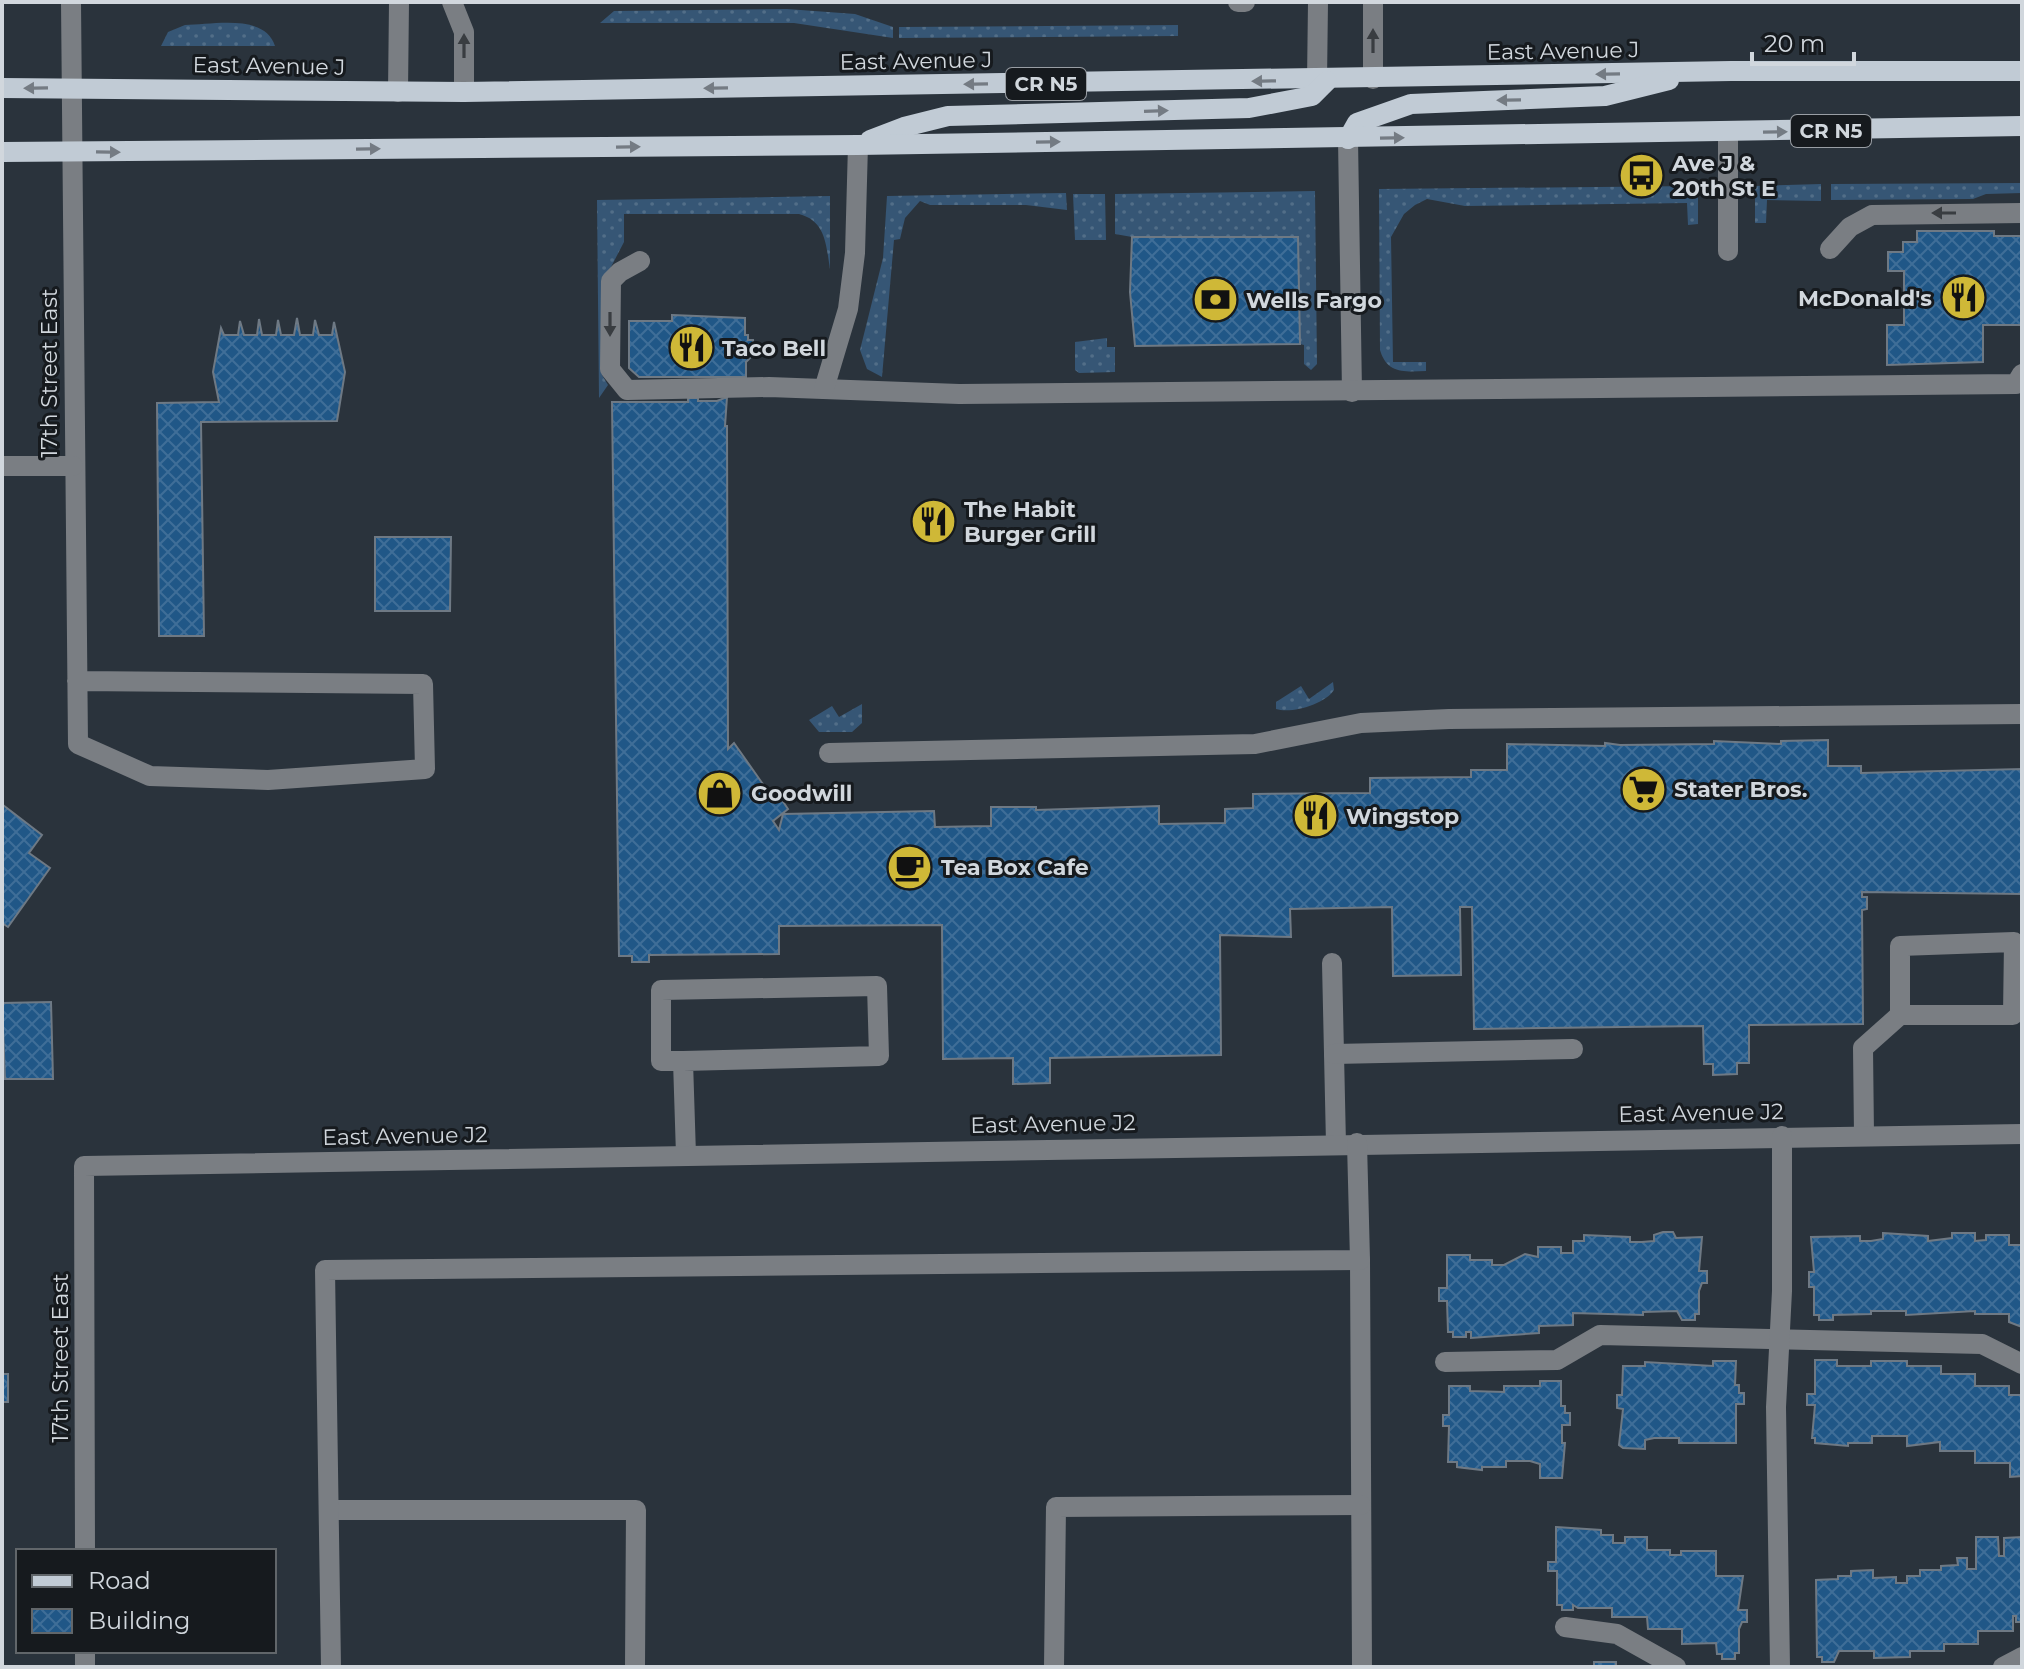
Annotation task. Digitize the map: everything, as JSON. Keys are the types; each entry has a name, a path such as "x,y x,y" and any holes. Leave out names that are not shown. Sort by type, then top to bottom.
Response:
{"main road":[{"name":"East Avenue J","path":"2,88 464,92 1322,81 1696,72 2022,71"},
{"path":"1348,139 1357,123 1411,104 1605,96 1696,72"},
{"path":"858,145 904,127 948,116 1263,107 1312,96 1322,81"},
{"name":"CR N5","path":"2,152 1348,139 2022,126"}],"street":[{"name":"17th Street East","path":"71,2 73,466 78,744 150,776 268,780 425,769 423,684 77,681"},
{"path":"398,92 399,2"},
{"path":"452,2 464,32 464,92"},
{"path":"1238,2 1245,2"},
{"path":"1318,2 1322,81"},
{"path":"1373,2 1373,79"},
{"path":"1728,133 1728,251"},
{"path":"1348,139 1352,392"},
{"path":"824,389 850,295 855,253 858,145"},
{"path":"1830,249 1850,227 1872,215 2022,213"},
{"path":"640,261 611,281 610,369 627,390 769,387 959,394 1352,392 2019,379"},
{"path":"2,466 73,466"},
{"path":"829,753 1255,744 1361,723 1449,719 2022,714"},
{"path":"1864,1135 1863,1048 1900,1015 2013,1015 2014,942 1900,946 1900,1015"},
{"path":"1332,963 1334,1054 1360,1260 1362,1667"},
{"path":"877,986 879,1056 683,1061 661,1061 661,990 877,986"},
{"path":"1334,1054 1573,1049"},
{"path":"683,1061 686,1155"},
{"name":"East Avenue J2","path":"84,1166 2022,1134"},
{"path":"1780,1667 1776,1407 1780,1339 1782,1136"},
{"name":"17th Street East","path":"84,1166 85,1549"},
{"path":"331,1667 325,1270 1360,1260"},
{"path":"1445,1362 1557,1360 1600,1335 1982,1344 2022,1364"},
{"path":"1054,1667 1056,1507 1361,1505"},
{"path":"329,1510 636,1510 635,1667"},
{"path":"1565,1627 1617,1634 1676,1667"},
{"path":"2003,1667 2022,1657"}],"shaded area":[{"path":"787,9 855,14 893,27 893,38 794,23 600,23 614,11"},
{"path":"185,25 249,25 261,29 275,46 161,46 168,32"},
{"path":"1178,25 1178,36 899,38 899,27"},
{"path":"2022,183 2022,193 1986,194 1973,199 1831,200 1831,184"},
{"path":"1821,184 1821,201 1767,200 1766,223 1755,223 1755,186"},
{"path":"1698,186 1698,224 1688,225 1687,203 1465,206 1427,199 1415,205 1404,214 1391,237 1393,362 1426,362 1426,371 1398,370 1383,358 1380,350 1379,189"},
{"path":"1315,191 1317,364 1311,370 1304,364 1304,345 1300,344 1298,237 1132,237 1115,234 1115,194"},
{"path":"1066,193 1067,210 1026,205 930,205 920,201 905,218 900,239 894,240 882,377 867,369 860,350 883,258 887,196"},
{"path":"1073,194 1105,194 1106,240 1075,240"},
{"path":"830,196 830,269 820,228 808,217 799,214 624,214 624,242 611,267 602,375 608,385 599,398 597,200"},
{"path":"1107,338 1107,347 1115,347 1115,372 1079,373 1075,370 1075,342"},
{"path":"1333,682 1334,690 1323,700 1299,709 1276,709 1276,702 1301,686 1309,699"},
{"path":"862,704 862,723 852,732 819,732 809,720 832,706 839,717"}],"building":[{"name":"McDonald's","path":"1917,231 1994,231 1994,236 2022,236 2022,325 1983,325 1983,362 1887,365 1887,325 1904,325 1904,271 1888,271 1888,252 1903,252 1903,242 1917,242"},
{"name":"Wells Fargo","path":"1132,237 1298,237 1300,344 1135,346 1130,292"},
{"name":"Taco Bell","path":"672,315 745,318 745,335 748,335 748,340 753,340 753,355 746,362 746,377 639,377 629,368 629,321 672,321"},
{"path":"297,318 300,335 313,335 315,320 319,335 332,335 334,322 345,372 337,421 201,422 204,636 159,636 157,403 219,402 213,372 221,328 224,335 238,335 240,321 244,335 257,335 259,319 262,335 276,335 278,320 281,335 294,335"},
{"path":"727,397 728,749 734,743 772,797 777,793 788,809 773,821 779,830 783,814 934,811 935,827 991,826 991,807 1036,807 1036,810 1159,806 1159,824 1225,823 1225,809 1253,808 1253,794 1370,793 1370,778 1471,777 1471,770 1507,770 1507,744 1605,746 1605,743 1714,744 1714,741 1781,744 1781,741 1828,740 1828,766 1861,766 1861,773 2022,769 2022,894 1862,892 1862,897 1867,897 1867,909 1862,910 1863,1024 1749,1025 1749,1063 1737,1063 1737,1074 1713,1075 1713,1064 1704,1064 1703,1026 1474,1029 1472,907 1460,907 1461,975 1393,976 1392,907 1290,909 1291,937 1220,935 1221,1055 1050,1058 1050,1083 1013,1084 1013,1058 943,1059 942,925 779,926 779,954 649,955 649,962 632,962 632,956 619,956 612,402 688,402 688,398 717,401"},
{"path":"375,537 451,537 450,611 375,611"},
{"path":"3,805 42,835 29,853 50,868 8,927 2,923"},
{"path":"51,1002 53,1079 5,1079 2,1003"},
{"path":"1673,1232 1676,1238 1702,1237 1699,1271 1707,1271 1707,1283 1702,1283 1699,1291 1699,1314 1695,1314 1695,1320 1682,1320 1677,1311 1643,1312 1643,1315 1573,1313 1573,1325 1539,1326 1539,1333 1471,1338 1471,1332 1466,1332 1466,1337 1453,1337 1453,1332 1448,1332 1447,1301 1439,1301 1439,1288 1447,1288 1447,1255 1470,1255 1470,1260 1492,1260 1492,1265 1504,1265 1525,1254 1538,1257 1538,1247 1561,1247 1561,1253 1573,1253 1573,1241 1584,1241 1584,1235 1630,1237 1630,1242 1642,1242 1654,1241 1654,1235"},
{"path":"1883,1233 1928,1236 1928,1241 1952,1238 1952,1233 1975,1233 1975,1241 1986,1240 1986,1235 2009,1235 2009,1245 2022,1245 2022,1327 2009,1322 2009,1314 1975,1314 1975,1311 1906,1315 1906,1311 1871,1311 1871,1314 1833,1315 1833,1320 1819,1320 1819,1315 1814,1315 1814,1287 1809,1287 1809,1272 1814,1272 1811,1237 1860,1236 1860,1241 1871,1241 1883,1239"},
{"path":"1815,1360 1837,1360 1837,1366 1871,1366 1871,1361 1907,1361 1907,1366 1941,1366 1941,1374 1975,1374 1975,1386 2009,1386 2009,1395 2022,1395 2022,1476 2010,1477 2010,1463 1975,1463 1975,1451 1940,1451 1940,1442 1907,1446 1907,1436 1872,1436 1872,1443 1848,1443 1848,1446 1815,1443 1815,1438 1812,1438 1815,1405 1807,1405 1807,1394 1815,1394"},
{"path":"1713,1361 1736,1361 1735,1385 1739,1385 1739,1393 1744,1393 1744,1404 1736,1404 1736,1443 1679,1443 1679,1438 1654,1438 1645,1440 1645,1449 1619,1445 1623,1409 1617,1408 1617,1395 1622,1395 1623,1366 1645,1366 1645,1362 1713,1366"},
{"path":"2,1374 8,1374 8,1402 2,1402"},
{"path":"1540,1381 1561,1381 1561,1406 1565,1406 1565,1413 1570,1413 1570,1425 1562,1425 1562,1443 1565,1443 1562,1478 1540,1478 1540,1464 1530,1461 1506,1461 1506,1467 1482,1467 1482,1470 1457,1467 1457,1462 1448,1462 1449,1426 1443,1426 1443,1415 1449,1415 1449,1386 1470,1386 1470,1391 1504,1392 1504,1386 1540,1386"},
{"path":"1556,1527 1601,1530 1601,1535 1613,1535 1613,1543 1625,1543 1625,1537 1647,1537 1647,1550 1670,1550 1670,1555 1681,1555 1681,1551 1716,1551 1716,1576 1743,1576 1738,1610 1747,1610 1747,1622 1742,1622 1739,1629 1739,1653 1735,1653 1735,1659 1722,1659 1722,1654 1717,1654 1716,1643 1682,1644 1682,1629 1648,1629 1647,1617 1612,1617 1612,1608 1578,1608 1573,1605 1573,1610 1562,1610 1562,1605 1557,1605 1557,1571 1548,1571 1548,1562 1556,1562"},
{"path":"1976,1537 1998,1537 1999,1556 2004,1556 2004,1538 2022,1537 2022,1622 2016,1622 2016,1616 2013,1616 2013,1631 1978,1631 1978,1644 1944,1644 1944,1651 1910,1651 1910,1657 1874,1658 1874,1651 1839,1651 1834,1662 1822,1662 1822,1657 1817,1657 1816,1580 1851,1576 1851,1571 1873,1570 1873,1578 1896,1577 1896,1583 1907,1583 1907,1576 1920,1576 1920,1570 1941,1570 1941,1566 1958,1565 1957,1558 1967,1558 1967,1569 1976,1569"},
{"path":"1594,1662 1616,1662 1616,1667 1594,1667"}],"place":[{"name":"Ave J & 20th St E","path":"1641,176"},
{"name":"McDonald's","path":"1963,298"},
{"name":"Wells Fargo","path":"1215,300"},
{"name":"Taco Bell","path":"691,348"},
{"name":"The Habit Burger Grill","path":"933,522"},
{"name":"Stater Bros.","path":"1643,789"},
{"name":"Goodwill","path":"720,793"},
{"name":"Wingstop","path":"1315,816"},
{"name":"Tea Box Cafe","path":"910,867"}]}
